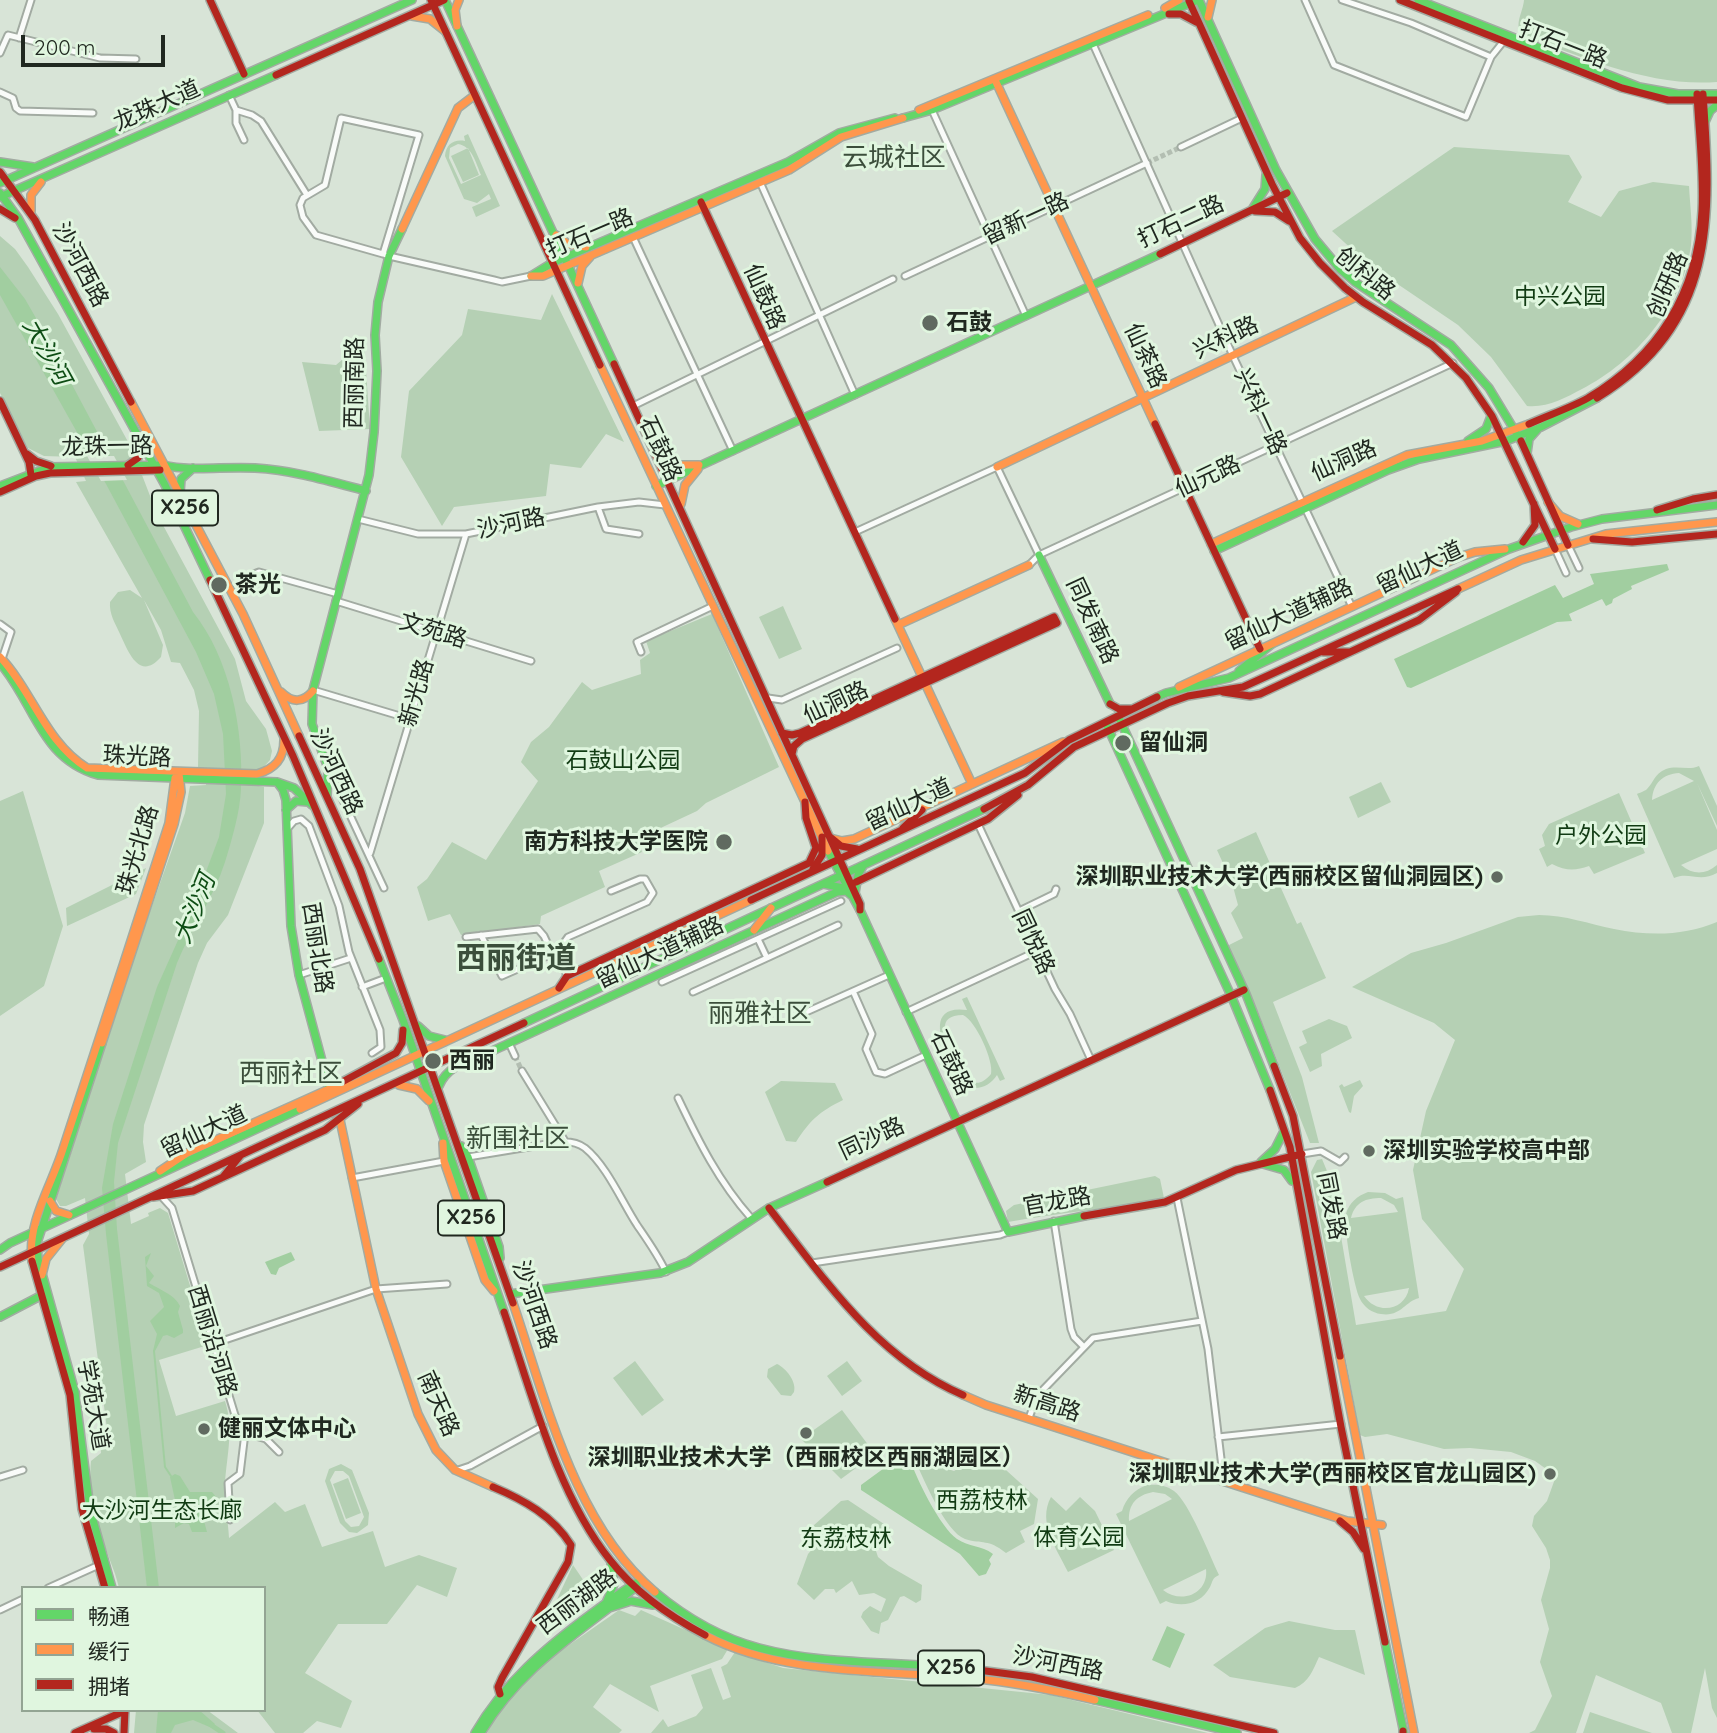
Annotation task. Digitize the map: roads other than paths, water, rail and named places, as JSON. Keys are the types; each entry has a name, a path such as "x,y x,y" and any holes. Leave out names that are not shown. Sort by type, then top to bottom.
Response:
{"main road":[{"path":"210,0 244,74"},
{"name":"龙珠大道","path":"4,182 412,0"},
{"name":"龙珠大道","path":"1,195 405,18 432,2 444,0"},
{"name":"石鼓路","path":"444,0 683,512 792,754 836,860 1008,1232"},
{"path":"457,26 455,10 459,0"},
{"name":"打石一路","path":"531,276 788,162 839,133 903,116 996,83 1179,0"},
{"path":"1161,15 1184,15 1205,26 1212,0"},
{"name":"打石一路","path":"1400,0 1608,84 1668,100 1717,94"},
{"name":"打石一路","path":"1418,0 1620,81 1717,103"},
{"name":"打石一路","path":"593,250 633,237 701,202 789,170 841,137 932,110 1194,1"},
{"name":"创科路","path":"1194,1 1242,118 1304,244 1356,297 1432,345 1453,363 1477,391 1555,549"},
{"name":"石鼓路","path":"432,2 713,607 805,801 826,837"},
{"path":"405,18 426,17 437,22 445,31"},
{"name":"创科路","path":"1205,26 1309,232 1338,267 1367,291 1456,349 1487,383 1507,416 1568,545"},
{"name":"仙茶路","path":"996,83 1261,649"},
{"name":"西丽南路","path":"327,799 328,768 312,724 313,690 366,491 374,432 376,324 386,255 458,108 475,95"},
{"name":"创研路","path":"1516,434 1618,379 1643,357 1671,320 1692,276 1699,244 1702,211 1698,118 1700,98"},
{"name":"创研路","path":"1502,439 1545,425 1599,398 1628,379 1654,353 1681,314 1695,284 1705,243 1708,211 1700,98"},
{"path":"1668,100 1687,107 1698,118"},
{"path":"1704,126 1710,111 1717,103"},
{"path":"0,162 23,167 40,166"},
{"path":"1251,211 1265,189 1266,171"},
{"name":"沙河西路","path":"0,172 4,182 15,190 35,220 243,614 367,885 563,1449 583,1499 637,1584 698,1623 735,1640 771,1651 811,1658 1032,1677 1274,1733"},
{"name":"X256","path":"35,220 30,207 32,192 38,183 51,174"},
{"name":"打石二路","path":"802,419 1287,193"},
{"name":"沙河西路","path":"1,195 22,225 155,468 284,738 354,899 402,1020 543,1426 574,1504 610,1560 658,1606 706,1636 732,1648 768,1659 810,1666 1030,1685 1237,1733"},
{"name":"仙鼓路","path":"701,202 763,342 802,419 972,784"},
{"path":"0,209 22,225"},
{"path":"1251,211 1275,212 1292,224"},
{"path":"548,223 556,235 568,244 593,250 580,270 579,290"},
{"name":"兴科路","path":"997,467 1356,297"},
{"path":"0,401 24,451 29,476"},
{"path":"0,412 29,476"},
{"path":"1462,444 1485,431 1491,415"},
{"path":"1507,416 1518,423 1533,423"},
{"path":"656,486 802,419"},
{"path":"1528,461 1529,439 1545,425"},
{"name":"仙洞路","path":"1212,547 1407,455 1502,439"},
{"name":"仙洞路","path":"1303,505 1408,463 1476,449 1502,439"},
{"path":"126,466 138,458 142,452 142,444"},
{"path":"654,449 664,460 674,465 703,465"},
{"path":"1476,449 1500,450 1515,466"},
{"path":"24,451 35,460 55,467"},
{"path":"683,512 680,500 682,490 688,479 703,465"},
{"name":"龙珠一路","path":"0,492 29,476 55,472 227,466 285,471 366,491"},
{"name":"龙珠一路","path":"0,486 55,467 155,468"},
{"path":"181,500 181,479 196,467"},
{"path":"1650,512 1717,495"},
{"path":"1548,502 1563,518 1581,524"},
{"path":"1520,545 1536,526 1534,504"},
{"name":"留仙大道","path":"73,1214 1033,769 1057,747 1076,736 1167,693 1227,679 1509,549 1561,530 1650,512 1717,505"},
{"name":"留仙大道","path":"64,1236 1006,799 1028,785 1070,750 1181,698 1240,689 1521,560 1623,531 1717,522"},
{"path":"1581,541 1632,542 1717,534"},
{"name":"留仙大道辅路","path":"1167,693 1459,557 1475,552 1509,549"},
{"name":"同发南路","path":"1039,555 1110,704"},
{"path":"898,625 1029,565"},
{"path":"1223,692 1250,696 1260,694 1419,620 1468,584"},
{"name":"仙洞路","path":"792,754 799,741 1055,620"},
{"path":"1227,679 1272,644"},
{"path":"1317,654 1350,652"},
{"name":"珠光路","path":"1,660 24,684 66,754 78,764 95,770 179,776 257,777 294,788 317,812"},
{"name":"仙洞路","path":"782,733 800,733 924,680"},
{"path":"275,685 294,702 307,699 313,690"},
{"path":"1104,722 1109,714 1110,704 1119,709 1132,709"},
{"name":"同发路","path":"1118,716 1244,990 1284,1088 1301,1154 1414,1733"},
{"name":"同发路","path":"1104,722 1231,996 1267,1083 1291,1156 1341,1424 1404,1732"},
{"path":"826,837 842,841 854,839 1076,736"},
{"path":"257,777 282,758 284,738"},
{"name":"珠光北路","path":"36,1231 78,1124 174,824 180,801 179,776"},
{"name":"珠光北路","path":"36,1231 169,823 179,776"},
{"name":"西丽北路","path":"277,782 285,795 291,926 299,975 329,1087"},
{"path":"856,882 978,824 1001,810 1028,785"},
{"path":"286,810 289,804 296,801 303,800 312,804"},
{"name":"留仙大道辅路","path":"559,988 567,976 808,863 816,856 816,842 802,810 805,801"},
{"path":"897,832 929,805"},
{"path":"826,837 848,849 864,847"},
{"path":"809,872 821,858 826,837"},
{"path":"901,847 934,844"},
{"path":"818,885 832,884 851,893 861,869 868,862"},
{"path":"758,887 781,885"},
{"name":"留仙大道辅路","path":"439,1089 441,1079 447,1072 489,1052 836,892 851,893"},
{"path":"754,930 772,906"},
{"name":"同沙路","path":"510,1294 666,1272 688,1262 769,1208 1244,990"},
{"path":"151,1178 180,1157 396,1054 403,1036 402,1020"},
{"path":"415,1022 433,1038 442,1041 452,1039"},
{"path":"457,1053 489,1052"},
{"path":"148,1197 179,1195 223,1177 337,1123 358,1104 412,1079 419,1070"},
{"path":"342,1082 366,1079"},
{"path":"399,1085 417,1089 431,1104"},
{"name":"南天路","path":"337,1123 376,1289 418,1414 436,1450 455,1470 527,1502 563,1532 571,1545 568,1562 502,1678 498,1687 500,1694"},
{"path":"1259,1163 1278,1145 1282,1129"},
{"path":"454,1136 468,1157 499,1247 502,1272"},
{"path":"444,1140 444,1161 485,1280 498,1296"},
{"path":"223,1177 241,1153"},
{"name":"官龙路","path":"1008,1232 1054,1221 1165,1202 1225,1173 1301,1154"},
{"path":"1259,1163 1285,1170 1290,1175 1298,1196"},
{"path":"50,1201 56,1211 73,1214"},
{"name":"新高路","path":"769,1208 860,1324 909,1366 959,1394 1334,1516 1362,1524 1382,1525"},
{"path":"0,1250 73,1214"},
{"name":"学苑大道","path":"36,1231 33,1251 71,1402 82,1509 104,1586"},
{"path":"0,1267 64,1236"},
{"path":"43,1275 46,1259 64,1236"},
{"name":"学苑大道","path":"33,1251 43,1275 43,1292 76,1399 90,1509 111,1586"},
{"path":"0,1311 43,1292"},
{"path":"0,1317 43,1292"},
{"path":"1334,1516 1357,1538 1368,1561"},
{"path":"608,1605 615,1584 610,1560"},
{"name":"西丽湖路","path":"475,1733 500,1694 531,1661 637,1584"},
{"path":"608,1605 631,1601 658,1606"},
{"name":"西丽湖路","path":"481,1733 499,1703 515,1684 608,1605"},
{"path":"85,1733 122,1713"},
{"path":"75,1733 122,1713"},
{"path":"122,1713 122,1733"},
{"path":"94,1729 106,1728 114,1733"}],"street":[{"path":"19,38 32,0"},
{"path":"1305,0 1334,65 1466,117 1491,57 1503,43"},
{"path":"1342,0 1412,23 1491,57"},
{"path":"1093,44 1110,31"},
{"path":"0,53 8,35 100,58 136,59"},
{"name":"兴科一路","path":"1093,44 1233,356 1352,607"},
{"path":"0,92 13,98 20,111 93,113"},
{"path":"229,94 236,110 236,123 244,140"},
{"path":"236,110 261,121 307,195"},
{"path":"932,110 1026,316"},
{"path":"386,255 419,135 341,118 325,185 301,201 301,212 316,235 386,255 502,282 531,276"},
{"path":"1181,147 1242,118"},
{"name":"留新一路","path":"905,276 1147,163"},
{"path":"760,182 817,315 855,395"},
{"path":"633,237 733,451"},
{"path":"633,406 893,279"},
{"name":"仙元路","path":"1039,555 1453,363"},
{"path":"855,532 997,467 1039,555 1029,565"},
{"name":"沙河路","path":"358,519 418,534 466,534 598,507 639,502 665,505"},
{"path":"598,507 606,529 639,534"},
{"name":"新光路","path":"370,853 466,534"},
{"path":"1568,545 1579,568"},
{"path":"1555,549 1566,573"},
{"name":"文苑路","path":"244,578 259,572 435,632 531,661"},
{"path":"641,652 637,642 713,607"},
{"path":"0,624 11,632 1,660"},
{"path":"765,695 772,700 782,700 897,648"},
{"path":"313,690 410,719"},
{"path":"775,719 776,708 782,700"},
{"path":"328,768 370,853 384,888"},
{"path":"286,828 298,820 307,822 339,906 351,958 382,1039 381,1046 372,1053"},
{"name":"同悦路","path":"978,824 1091,1060"},
{"path":"567,976 561,964 562,950 568,937 647,901 653,893 645,879 611,891"},
{"path":"1018,911 1055,893 1056,888"},
{"path":"339,906 354,899"},
{"path":"662,982 841,901"},
{"path":"693,992 838,925"},
{"path":"466,937 538,929 542,931 559,968"},
{"path":"481,935 502,976 552,954"},
{"path":"758,939 767,958"},
{"path":"906,1012 1037,951"},
{"path":"299,975 351,958"},
{"path":"804,1013 889,975"},
{"path":"362,987 386,978"},
{"path":"853,991 872,1034 866,1049 876,1072 885,1074 926,1055"},
{"path":"509,1043 515,1056"},
{"path":"522,1071 565,1141"},
{"path":"678,1098 704,1153 751,1218"},
{"path":"468,1157 565,1141 581,1146 590,1154 656,1251 666,1272"},
{"path":"1301,1154 1321,1151 1340,1162 1345,1157"},
{"path":"352,1178 444,1161"},
{"path":"172,1208 174,1199 179,1195"},
{"name":"西丽沿河路","path":"161,1196 172,1208 238,1425 245,1433"},
{"path":"1177,1198 1202,1321 1222,1467 1218,1479"},
{"path":"1054,1221 1071,1329 1074,1337 1084,1347"},
{"name":"官龙路","path":"813,1263 1008,1232"},
{"path":"213,1344 376,1289 447,1284"},
{"path":"1028,1418 1037,1396 1093,1338 1202,1321"},
{"path":"1218,1437 1341,1424"},
{"path":"455,1470 470,1466 543,1426"},
{"path":"230,1520 228,1483 240,1474 245,1433 266,1439 279,1452"},
{"path":"0,1477 23,1470"},
{"path":"52,1586 99,1565"},
{"path":"0,1609 21,1600"}],"water":[{"name":"大沙河","path":"0,267 25,299 44,332 193,612 217,651 232,696 240,743 240,798 225,862 215,888 177,963 118,1143 114,1182 117,1229 159,1586 147,1586 102,1188 113,1124 157,987 192,909 219,837 226,794 223,734 214,694 196,652 0,295"},
{"path":"1667,564 1669,570 1631,586 1632,589 1606,606 1602,599 1569,614 1572,621 1557,622 1411,688 1407,687 1394,659 1555,585 1563,598 1594,584 1590,574"},
{"path":"291,1252 295,1260 279,1268 276,1275 271,1274 265,1262"},
{"path":"151,1253 146,1266 154,1276 149,1283 170,1295 180,1306 178,1312 183,1330 183,1333 174,1338 163,1336 155,1351 157,1334 150,1321 164,1307 159,1293 147,1286 145,1257"},
{"path":"902,1455 909,1457 929,1501 950,1533 962,1542 993,1554 986,1574 979,1576 960,1554 861,1490 861,1485"},
{"path":"175,1474 180,1476 190,1492 212,1492 217,1498 217,1504 213,1508 214,1519 204,1521 207,1532 192,1532 189,1524 184,1523 175,1528 175,1500 170,1477"},
{"path":"1167,1626 1185,1634 1170,1668 1152,1660"},
{"path":"158,1712 201,1712 215,1724 212,1728 193,1720 175,1725 171,1733 156,1733"}],"waterway":[{"path":"154,1351 165,1467 171,1476"},
{"path":"208,1723 223,1733"}],"tunnel":[{"path":"1147,163 1181,147"},
{"path":"515,1056 522,1071"}],"place":[{"name":"石鼓","path":"930,323"},
{"name":"茶光","path":"219,585"},
{"name":"留仙洞","path":"1123,743"},
{"name":"南方科技大学医院","path":"724,842"},
{"name":"深圳职业技术大学(西丽校区留仙洞园区)","path":"1497,877"},
{"name":"西丽","path":"433,1061"},
{"name":"深圳实验学校高中部","path":"1369,1151"},
{"name":"健丽文体中心","path":"204,1429"},
{"name":"深圳职业技术大学（西丽校区西丽湖园区）","path":"806,1433"},
{"name":"深圳职业技术大学(西丽校区官龙山园区)","path":"1550,1474"}],"district":[{"name":"云城社区","path":"894,158"},
{"name":"西丽街道","path":"516,959"},
{"name":"丽雅社区","path":"760,1014"},
{"name":"西丽社区","path":"291,1074"},
{"name":"新围社区","path":"518,1139"}],"park label":[{"name":"中兴公园","path":"1560,297"},
{"name":"石鼓山公园","path":"623,761"},
{"name":"户外公园","path":"1601,836"},
{"name":"西荔枝林","path":"982,1501"},
{"name":"大沙河生态长廊","path":"162,1511"},
{"name":"体育公园","path":"1079,1538"},
{"name":"东荔枝林","path":"846,1539"}]}
